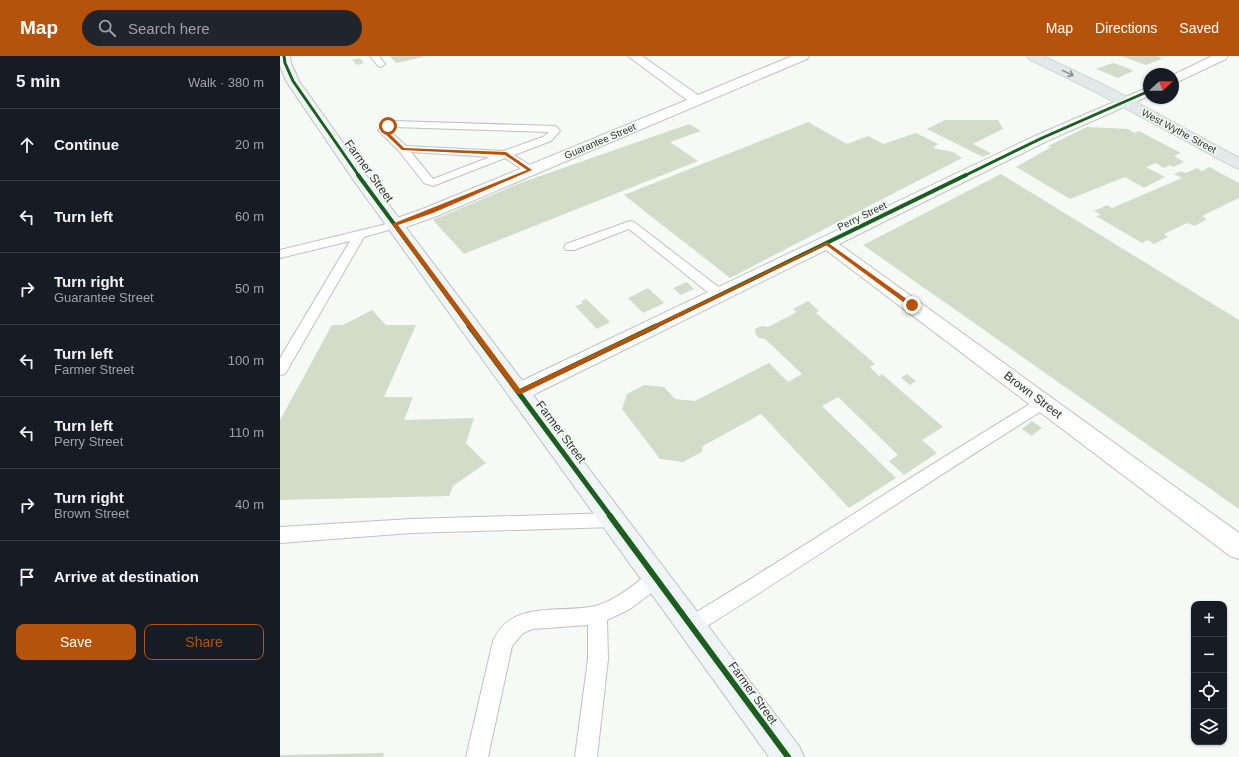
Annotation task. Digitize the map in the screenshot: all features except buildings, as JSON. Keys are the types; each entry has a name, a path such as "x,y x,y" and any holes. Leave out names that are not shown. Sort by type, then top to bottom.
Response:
{"main road":[{"name":"West Wythe Street","path":"1033,56 1125,102 1239,164"}],"street":[{"name":"Farmer Street","path":"284,56 285,63 293,81 354,169 788,757"},
{"path":"634,56 698,100"},
{"name":"Guarantee Street","path":"395,224 431,212 804,56"},
{"path":"1179,77 1222,56"},
{"name":"Perry Street","path":"519,392 1042,138 1143,94"},
{"name":"Brown Street","path":"827,243 1239,548"}],"lane":[{"path":"374,56 381,64"},
{"path":"394,124 550,128 555,130 547,139 506,154 432,183 428,181 403,149 383,130 384,128 394,124"},
{"path":"403,149 506,154 530,170"},
{"path":"280,254 359,235 395,224"},
{"path":"570,247 630,224 720,295"},
{"path":"280,370 359,235"},
{"path":"692,625 786,567 976,444 1043,404"},
{"path":"280,535 411,526 614,520"},
{"path":"477,757 503,640 516,627 532,620 597,615 623,603 657,578"},
{"path":"586,757 598,659 597,615"}],"cycle path":[{"path":"284,56 285,63 293,81 358,175 788,757"},
{"path":"519,392 1042,138 1143,94"}],"route":[{"path":"388,126 383,130 403,149 506,154 530,170 431,212 395,224 519,392 827,243 912,305"}]}
